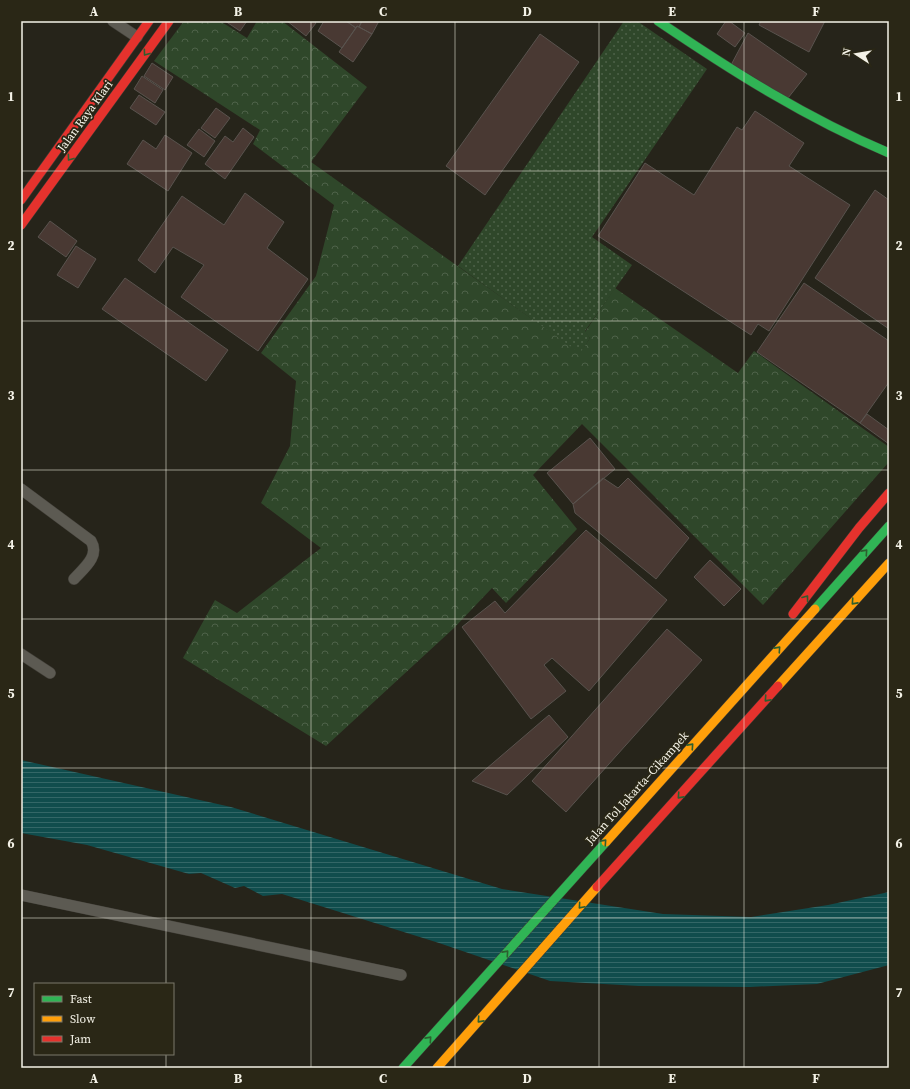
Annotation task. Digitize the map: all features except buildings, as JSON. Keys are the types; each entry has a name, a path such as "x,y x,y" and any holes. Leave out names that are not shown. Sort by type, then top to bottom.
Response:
{"main road":[{"name":"Jalan Raya Klari","path":"21,200 149,21"},
{"name":"Jalan Raya Klari","path":"21,225 169,21"},
{"path":"658,21 754,84 818,121 857,140 889,153"},
{"path":"787,622 859,528 889,493"},
{"name":"Jalan Tol Jakarta–Cikampek","path":"403,1068 889,526"},
{"path":"437,1068 607,876 889,563"},
{"path":"706,729 768,647"}],"street":[{"path":"113,21 137,36"},
{"path":"21,489 91,541 94,547 94,553 91,559 74,579"},
{"path":"21,654 50,673"},
{"path":"21,895 401,975"}],"green space":[{"path":"184,21 220,21 247,38 257,21 282,21 367,87 311,162 580,353 590,338 585,332 615,288 738,373 754,351 889,447 889,462 763,605 582,424 533,475 577,529 506,603 492,588 454,628 326,746 183,658 215,600 237,613 321,548 261,503 290,446 296,381 261,353 316,276 334,205 253,144 260,130 154,61"},
{"path":"624,21 637,21 707,69 592,237 632,265 585,331 590,338 580,354 458,266"}],"water":[{"path":"21,760 231,807 502,889 663,914 751,917 828,905 889,892 889,965 817,984 750,987 639,986 550,981 439,943 282,894 263,896 244,886 235,888 201,873 189,874 87,845 21,833"}],"traffic: fast":[{"path":"658,21 770,93 828,125 889,153"},
{"path":"815,609 889,526"},
{"path":"403,1068 606,842"}],"traffic: slow":[{"path":"778,686 889,563"},
{"path":"606,842 815,609"},
{"path":"437,1068 597,887"}],"traffic: jam":[{"path":"21,200 149,21"},
{"path":"21,225 169,21"},
{"path":"793,614 859,528 889,493"},
{"path":"597,887 778,686"}]}
